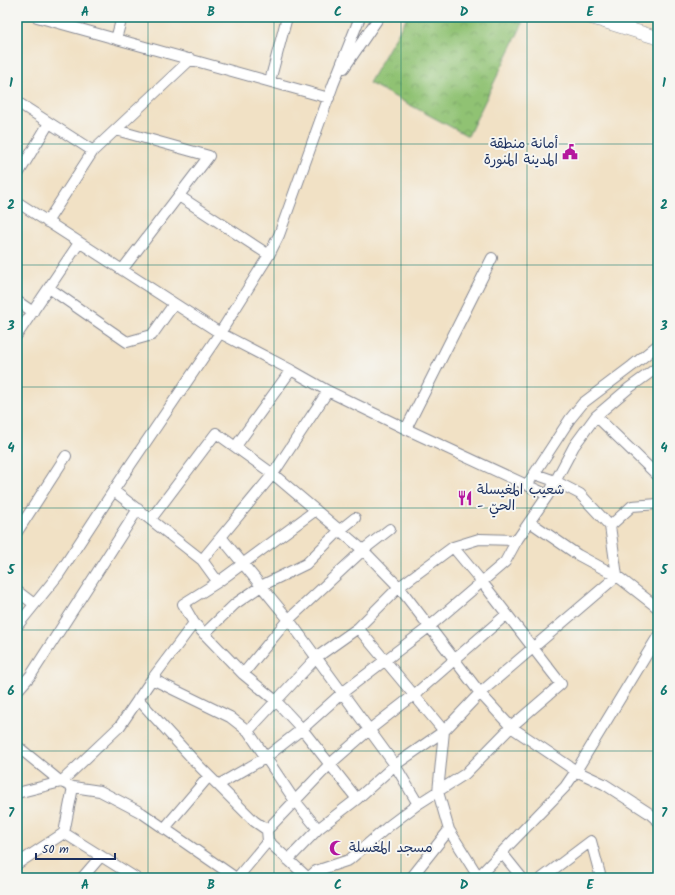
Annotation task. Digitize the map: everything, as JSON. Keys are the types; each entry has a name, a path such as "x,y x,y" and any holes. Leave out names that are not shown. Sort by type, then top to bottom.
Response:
{"main road":[{"path":"590,17 658,38"}],"street":[{"path":"37,17 329,98"},
{"path":"116,39 122,17"},
{"path":"270,81 287,17"},
{"path":"17,626 59,574 220,333 269,255 279,235 360,17"},
{"path":"334,85 379,17"},
{"path":"47,222 93,151 191,59"},
{"path":"17,102 93,151"},
{"path":"17,176 49,123"},
{"path":"116,130 209,156 122,270"},
{"path":"179,196 269,255"},
{"path":"17,202 220,333 328,391 406,429 548,494"},
{"path":"17,335 79,243"},
{"path":"406,429 492,258"},
{"path":"49,288 127,342 152,335 174,304"},
{"path":"17,301 33,312"},
{"path":"527,485 570,419 583,403 658,345"},
{"path":"218,785 265,758 302,729 342,693 429,628 505,562 517,540 548,494 574,446 596,416 629,388 658,367"},
{"path":"236,446 291,370"},
{"path":"202,560 274,474 328,391"},
{"path":"596,416 658,476"},
{"path":"151,519 216,432 274,474 363,550 399,588 480,693 511,727 576,771 604,784 649,813 658,821"},
{"path":"17,532 66,456"},
{"path":"535,474 555,481 580,494 610,526 617,576"},
{"path":"114,491 202,560 218,582"},
{"path":"610,526 632,506 658,504"},
{"path":"17,691 31,675 138,509"},
{"path":"316,510 244,564 184,604 194,623 204,634 243,674 276,701 302,729 357,799"},
{"path":"204,634 235,604 261,586 306,564 340,530 355,518"},
{"path":"530,522 578,555 617,576 658,608"},
{"path":"243,674 289,620 363,550 390,529"},
{"path":"221,537 289,620 317,657 395,765 418,804"},
{"path":"248,731 317,657 358,628 399,588 453,547 479,539 517,540"},
{"path":"138,699 209,776 254,821 266,830 268,841 308,878 316,871 349,860 390,825 418,804 465,774 511,727 561,684 453,547"},
{"path":"288,860 318,829 357,799 395,765 444,731 480,693 617,576"},
{"path":"17,591 34,604"},
{"path":"266,830 296,801 330,764 369,730 414,695 507,614"},
{"path":"17,793 61,782 120,726 152,679 194,623"},
{"path":"358,628 444,731 438,792 449,830 478,877 565,787 658,636"},
{"path":"152,679 230,717 248,731 265,758 318,829"},
{"path":"17,746 61,782 73,787 100,791 142,813 236,878 268,841"},
{"path":"164,829 209,776"},
{"path":"17,864 64,833 73,787"},
{"path":"411,878 449,830"},
{"path":"64,833 132,877"},
{"path":"542,878 591,841 601,878"},
{"path":"502,853 522,878"},
{"path":"82,878 101,856"}],"green space":[{"path":"407,17 500,17 523,23 468,136 369,83"}],"place":[{"name":"أمانة منطقة المدينة المنورة","path":"570,152"},
{"name":"شعيب المغيسلة - الحيّ","path":"465,498"},
{"name":"مسجد المغسلة","path":"337,848"}]}
